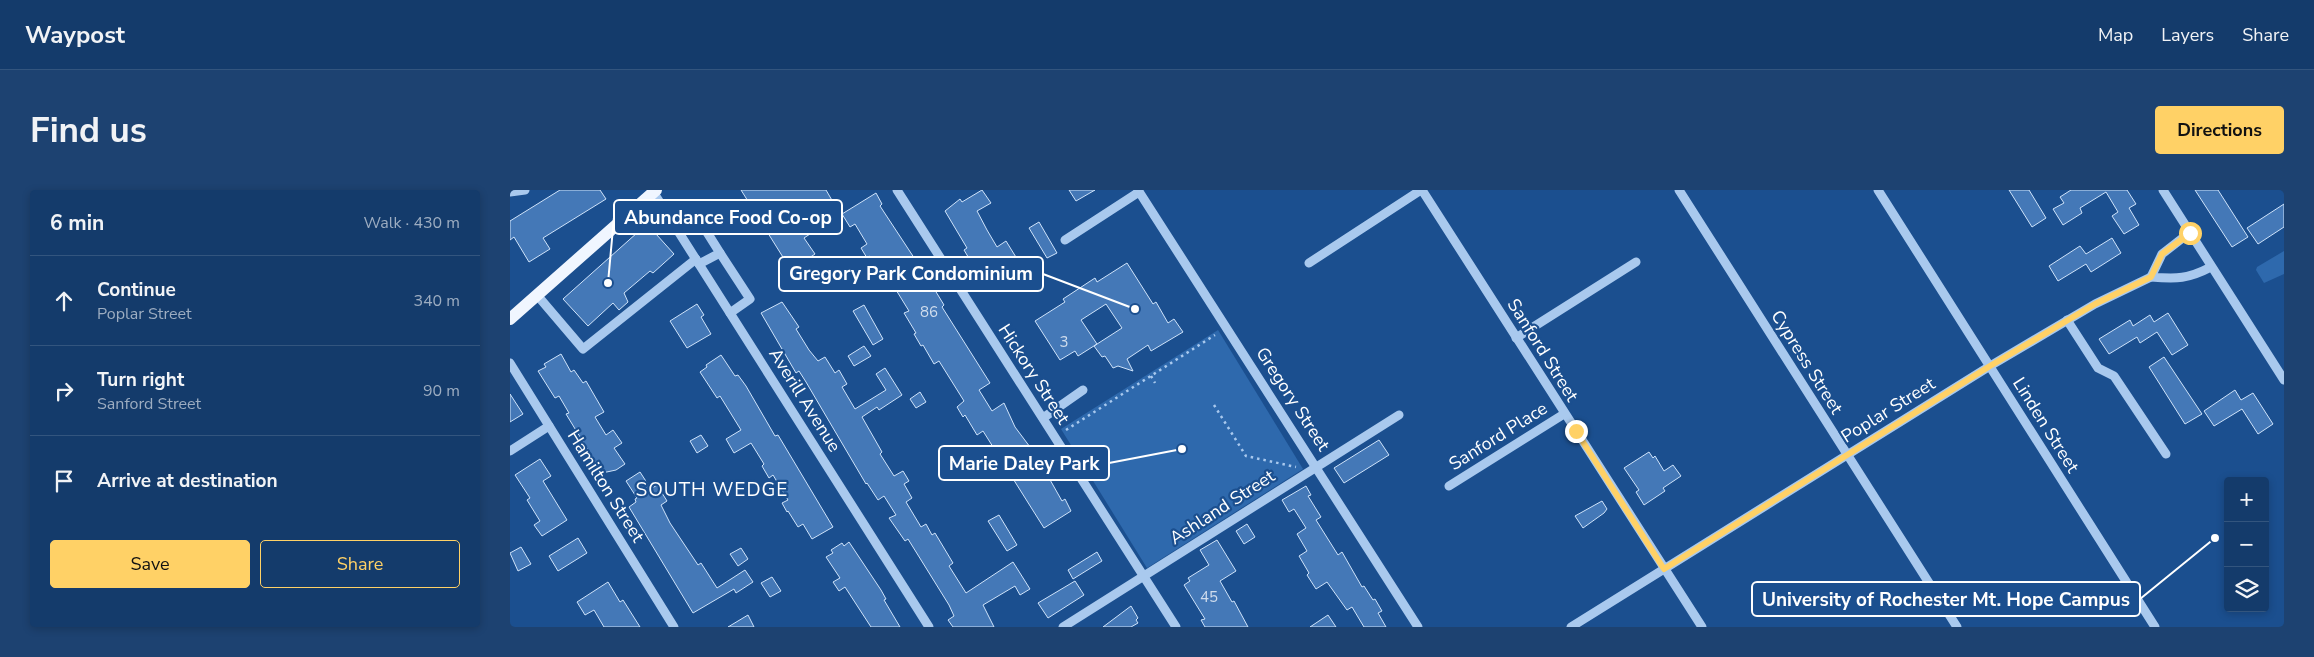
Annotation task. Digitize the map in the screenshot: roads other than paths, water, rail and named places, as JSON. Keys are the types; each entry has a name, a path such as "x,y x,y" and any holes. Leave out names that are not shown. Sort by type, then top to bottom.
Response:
{"main road":[{"path":"510,319 654,191"}],"street":[{"path":"510,192 525,190"},
{"name":"Hickory Street","path":"897,190 1176,627"},
{"path":"1309,263 1421,190"},
{"name":"Sanford Street","path":"1421,190 1701,627"},
{"name":"Cypress Street","path":"1679,190 1956,627"},
{"name":"Linden Street","path":"1878,190 2155,627"},
{"path":"2162,190 2284,380"},
{"name":"Averill Avenue","path":"654,191 930,627"},
{"path":"1065,240 1139,191"},
{"name":"Gregory Street","path":"1139,191 1418,627"},
{"path":"674,224 693,210 750,300 730,313"},
{"path":"2151,277 2162,254 2190,233"},
{"path":"537,295 583,349 698,262 720,253"},
{"path":"1516,338 1636,262"},
{"name":"Poplar Street","path":"1571,627 1847,454 2095,304 2151,277 2178,279 2197,274 2211,267"},
{"path":"2067,320 2098,368 2114,376 2166,454"},
{"name":"Hamilton Street","path":"510,363 674,627"},
{"path":"1043,418 1083,390"},
{"name":"Sanford Place","path":"1449,486 1564,414"},
{"name":"Ashland Street","path":"1063,627 1399,415"},
{"path":"510,451 549,426"}],"place":[{"name":"Abundance Food Co-op","path":"608,283"},
{"name":"Gregory Park Condominium","path":"1135,309"},
{"name":"Marie Daley Park","path":"1182,449"},
{"name":"University of Rochester Mt. Hope Campus","path":"2215,538"}],"district":[{"name":"SOUTH WEDGE","path":"712,490"}]}
